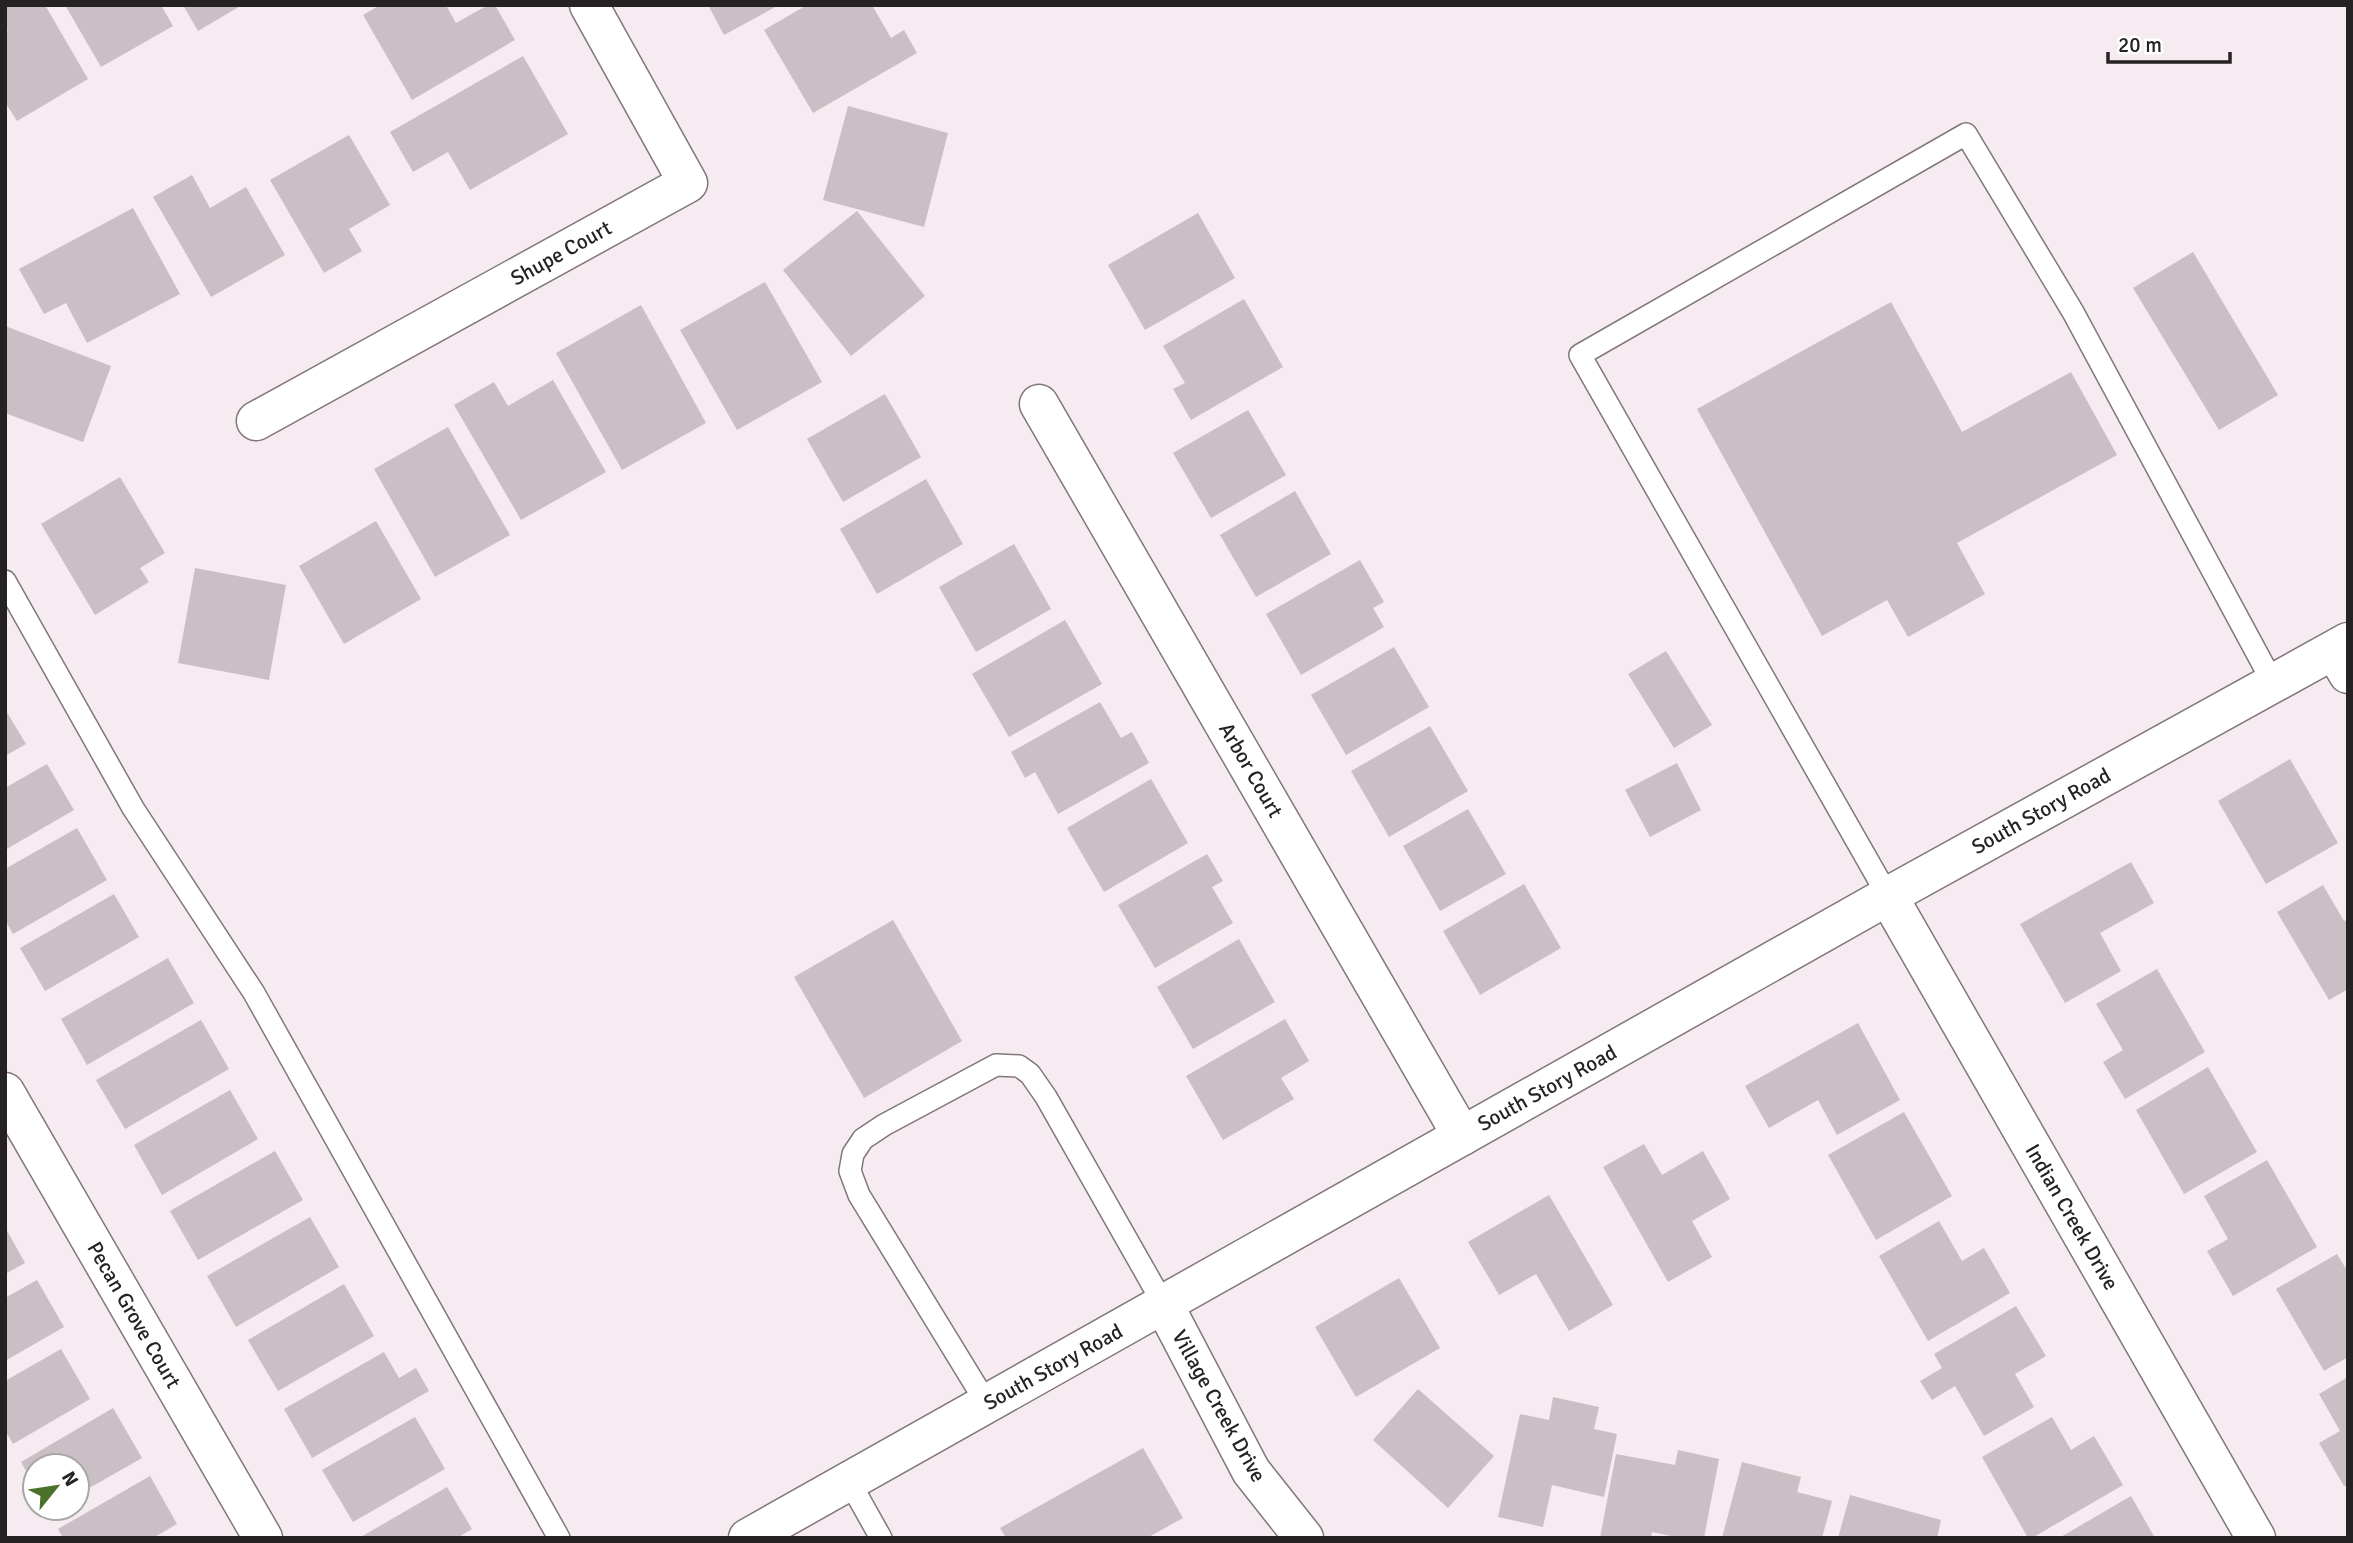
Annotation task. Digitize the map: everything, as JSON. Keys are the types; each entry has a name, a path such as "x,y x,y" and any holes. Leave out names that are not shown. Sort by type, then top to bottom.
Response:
{"street":[{"name":"Shupe Court","path":"256,421 688,183 589,5"},
{"name":"Arbor Court","path":"1039,404 1462,1136"},
{"name":"South Story Road","path":"748,1538 1888,896 2273,683 2343,655"},
{"name":"Indian Creek Drive","path":"1888,896 2256,1538"},
{"name":"Pecan Grove Court","path":"5,1092 263,1538"},
{"name":"Village Creek Drive","path":"1164,1305 1251,1471 1304,1538"}],"lane":[{"path":"1888,896 1580,355 1966,134 2073,312 2273,683"},
{"path":"5,581 133,808 254,993 559,1538"},
{"path":"987,1404 859,1195 850,1171 853,1154 863,1139 884,1125 996,1065 1019,1066 1030,1074 1046,1097 1164,1305"},
{"path":"849,1481 881,1538"}],"building":[{"path":"5,5 45,5 88,79 17,121 5,102 5,32 8,30 5,26"},
{"path":"65,5 161,5 173,26 101,67"},
{"path":"183,5 242,5 198,31"},
{"path":"380,5 446,5 456,23 488,5 495,5 515,40 412,100 363,15"},
{"path":"708,5 779,5 724,35"},
{"path":"807,5 872,5 891,38 904,30 917,53 813,113 764,30"},
{"path":"523,56 568,134 470,190 448,152 413,172 390,132"},
{"path":"848,106 948,133 924,227 823,200"},
{"path":"349,135 390,205 349,229 362,251 324,273 270,180"},
{"path":"192,175 210,208 246,187 285,255 211,297 153,197"},
{"path":"133,208 180,294 87,343 66,303 44,314 19,269"},
{"path":"857,211 925,296 851,356 783,270"},
{"path":"1198,213 1235,278 1145,330 1108,265"},
{"path":"2193,252 2278,395 2219,430 2133,288"},
{"path":"765,282 822,382 737,430 680,330"},
{"path":"1244,299 1283,367 1191,420 1173,389 1185,383 1163,346"},
{"path":"1891,302 1962,432 2071,372 2117,455 1957,543 1985,594 1908,637 1887,600 1822,636 1697,409"},
{"path":"641,305 706,423 622,470 556,353"},
{"path":"5,326 111,366 83,442 5,413"},
{"path":"553,380 606,472 521,520 454,405 494,382 508,406"},
{"path":"885,394 921,457 843,502 807,439"},
{"path":"1248,410 1286,475 1211,518 1173,453"},
{"path":"448,427 510,535 435,577 374,469"},
{"path":"120,477 165,553 140,568 149,582 95,615 41,524"},
{"path":"926,479 963,544 877,594 840,529"},
{"path":"1295,491 1331,554 1256,597 1220,535"},
{"path":"376,521 421,599 344,644 299,566"},
{"path":"1014,544 1051,609 976,652 939,587"},
{"path":"1360,560 1384,602 1373,608 1384,627 1301,675 1266,614"},
{"path":"195,568 286,585 269,680 178,663"},
{"path":"1065,620 1102,684 1009,737 972,674"},
{"path":"1394,647 1429,707 1346,755 1311,695"},
{"path":"1666,651 1712,725 1674,748 1628,674"},
{"path":"1100,702 1121,738 1132,732 1149,763 1058,814 1035,772 1025,778 1011,752"},
{"path":"5,709 26,744 5,756"},
{"path":"1430,726 1468,791 1389,837 1351,771"},
{"path":"2290,759 2338,843 2266,884 2218,801"},
{"path":"1677,763 1701,810 1650,837 1625,790"},
{"path":"47,764 74,810 5,850 5,788"},
{"path":"1151,779 1188,843 1104,892 1067,828"},
{"path":"1468,809 1506,874 1440,911 1403,846"},
{"path":"77,828 107,880 13,934 5,920 5,869"},
{"path":"1207,854 1223,881 1212,887 1233,923 1155,968 1118,905"},
{"path":"2131,862 2154,903 2100,933 2121,971 2065,1003 2020,924"},
{"path":"1524,884 1561,948 1480,995 1443,931"},
{"path":"2323,885 2344,921 2348,919 2348,989 2329,1000 2277,912"},
{"path":"114,894 139,937 45,991 20,948"},
{"path":"893,920 962,1041 864,1098 794,977"},
{"path":"1239,939 1275,1002 1193,1049 1157,987"},
{"path":"168,958 194,1003 87,1065 61,1019"},
{"path":"2157,969 2205,1052 2125,1099 2103,1062 2123,1050 2096,1004"},
{"path":"1285,1019 1309,1061 1281,1078 1294,1099 1223,1140 1186,1076"},
{"path":"201,1020 229,1069 125,1129 96,1080"},
{"path":"1858,1023 1900,1100 1837,1135 1818,1100 1769,1128 1745,1086"},
{"path":"2208,1067 2257,1152 2184,1194 2136,1110"},
{"path":"230,1090 258,1139 162,1195 134,1145"},
{"path":"1904,1112 1952,1196 1876,1240 1828,1155"},
{"path":"1644,1144 1662,1175 1703,1151 1730,1199 1692,1221 1712,1257 1668,1282 1603,1167"},
{"path":"275,1151 303,1200 198,1260 170,1211"},
{"path":"2267,1160 2317,1247 2233,1296 2207,1251 2228,1239 2204,1196"},
{"path":"1549,1195 1613,1305 1569,1331 1536,1274 1499,1295 1468,1242"},
{"path":"310,1217 339,1267 236,1327 207,1276"},
{"path":"1939,1221 1962,1261 1984,1248 2010,1293 1928,1341 1879,1256"},
{"path":"5,1227 25,1263 5,1274"},
{"path":"2337,1254 2348,1272 2348,1357 2324,1371 2276,1289"},
{"path":"1399,1278 1440,1348 1356,1397 1315,1327"},
{"path":"37,1280 64,1327 5,1361 5,1298"},
{"path":"344,1284 374,1336 278,1391 248,1340"},
{"path":"2016,1306 2046,1356 2015,1374 2034,1407 1984,1436 1955,1386 1932,1400 1920,1381 1942,1368 1934,1354"},
{"path":"61,1349 90,1399 13,1444 5,1430 5,1381"},
{"path":"384,1352 399,1378 416,1368 429,1391 312,1458 284,1409"},
{"path":"2348,1377 2348,1485 2344,1486 2319,1443 2340,1431 2319,1394"},
{"path":"1418,1389 1494,1456 1448,1508 1373,1440"},
{"path":"1553,1397 1599,1407 1594,1429 1617,1434 1604,1497 1552,1485 1543,1527 1498,1517 1520,1414 1549,1420"},
{"path":"113,1408 142,1458 91,1487 91,1452 38,1452"},
{"path":"415,1417 445,1469 353,1522 322,1470"},
{"path":"2052,1417 2071,1450 2094,1436 2123,1485 2028,1538 1982,1457"},
{"path":"1143,1448 1183,1518 1147,1538 1006,1538 1000,1528"},
{"path":"1678,1450 1719,1459 1704,1538 1680,1538 1652,1532 1651,1538 1600,1538 1616,1454 1675,1465"},
{"path":"1742,1462 1801,1477 1797,1492 1832,1501 1822,1538 1722,1538"},
{"path":"150,1476 177,1524 153,1538 63,1538 58,1529 70,1522 91,1522 91,1510"},
{"path":"447,1487 472,1529 457,1538 359,1538"},
{"path":"1850,1495 1941,1520 1937,1538 1838,1538"},
{"path":"2131,1496 2155,1538 2059,1538"}]}
